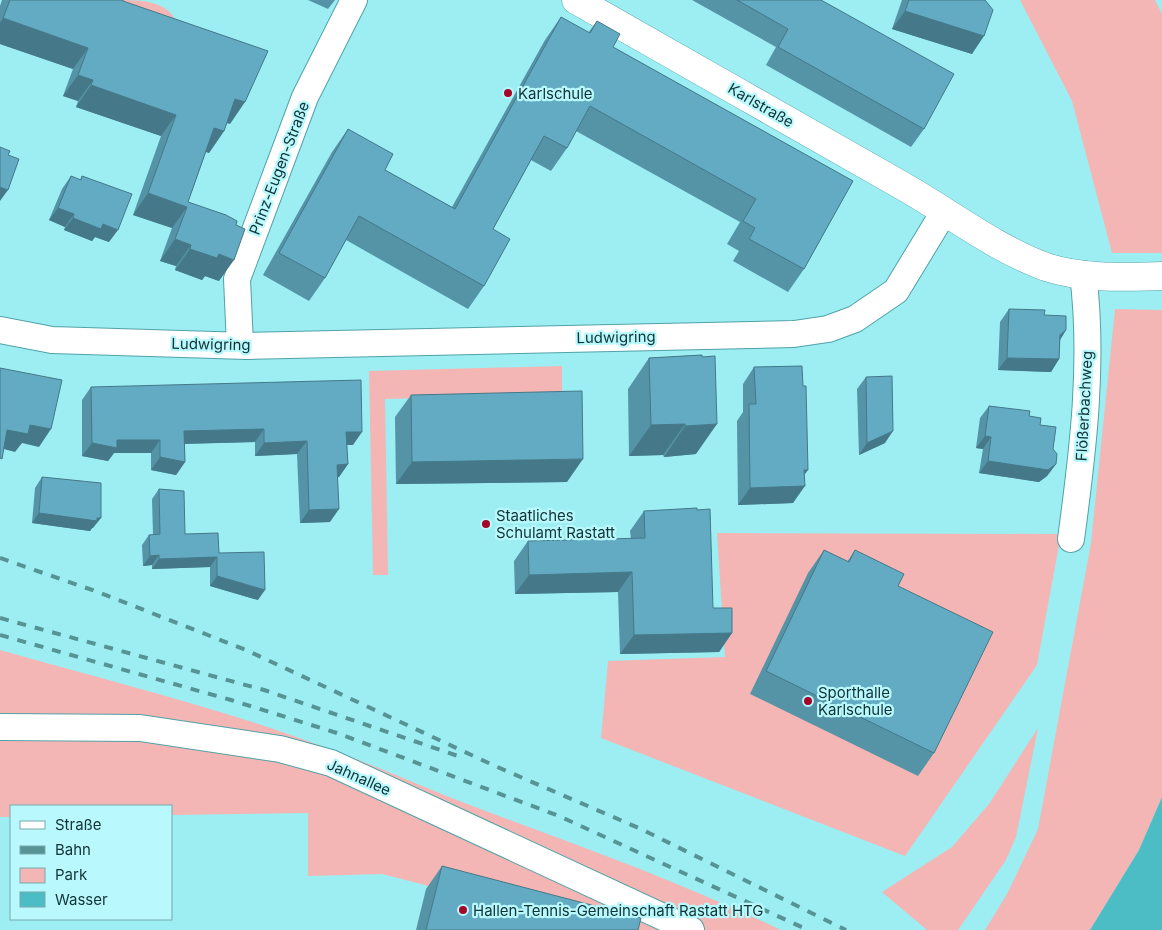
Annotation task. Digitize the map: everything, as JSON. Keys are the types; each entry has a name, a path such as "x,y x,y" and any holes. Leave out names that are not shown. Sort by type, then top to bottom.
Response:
{"street":[{"name":"Prinz-Eugen-Straße","path":"240,346 238,279 305,97 354,0"},
{"name":"Karlstraße","path":"576,0 908,189 944,212"},
{"name":"Ludwigring","path":"0,330 52,340 240,346 794,334 828,329 855,319 896,291 944,212"},
{"path":"944,212 1017,255 1048,268 1115,278 1162,276"},
{"name":"Flößerbachweg","path":"1071,539 1082,460 1086,387 1088,316 1083,274"},
{"name":"Jahnallee","path":"0,727 140,728 280,749 331,763 691,930"}],"green space":[{"path":"116,0 145,1 162,7 175,19 178,28"},
{"path":"1020,0 1155,0 1162,14 1162,253 1112,253 1072,101"},
{"path":"1115,309 1162,310 1162,797 1139,850 1090,930 985,930 1007,894 1038,829 1091,543"},
{"path":"562,366 562,395 385,399 388,575 373,575 369,371"},
{"name":"Sporthalle Karlschule","path":"717,533 1061,534 1037,665 905,856 601,738 608,661 725,657"},
{"path":"0,650 198,705 277,730 667,880 781,930 601,930 382,874 308,876 308,813 172,815 172,805 10,805 10,817 0,817"},
{"path":"1038,728 1016,837 1006,860 958,930 927,930 882,892 952,847 989,804"}],"water":[{"path":"1162,797 1162,930 1090,930 1139,850"}],"building":[{"path":"10,0 123,0 268,51 245,102 235,99 224,131 214,128 188,202 226,215 237,221 236,225 245,229 234,260 219,254 217,258 190,249 191,245 175,239 187,207 148,193 176,115 91,85 93,80 78,75 88,48 3,18"},
{"path":"737,0 821,0 954,74 924,129 778,47 788,29"},
{"path":"909,0 985,0 993,10 984,36 905,11"},
{"name":"Karlschule","path":"561,17 590,33 597,21 620,34 613,47 853,181 804,269 749,239 755,228 743,221 756,199 590,106 567,148 544,136 493,229 510,239 484,286 359,216 325,278 279,253 348,129 393,154 385,170 455,209"},
{"path":"0,147 10,151 8,155 19,159 8,190 0,187"},
{"path":"71,176 81,180 82,176 132,194 118,230 103,224 101,229 73,218 74,214 58,208"},
{"path":"1009,309 1045,310 1044,315 1066,316 1066,330 1060,335 1059,359 1007,358"},
{"path":"702,355 702,357 715,356 717,424 685,426 685,424 651,425 649,358"},
{"path":"802,366 803,386 806,386 808,470 804,470 805,486 750,488 749,404 756,404 754,367"},
{"path":"0,368 62,380 51,429 30,425 28,434 7,430 2,459 0,458"},
{"path":"892,376 893,431 867,443 866,377"},
{"path":"361,380 362,432 346,432 348,464 337,465 339,509 309,510 307,441 264,443 264,429 184,431 185,462 160,457 160,440 117,440 117,448 92,443 91,387"},
{"name":"Staatliches Schulamt Rastatt","path":"582,391 583,459 412,462 411,395"},
{"path":"989,406 1030,411 1029,416 1041,418 1040,425 1056,427 1053,449 1057,454 1056,464 1048,470 988,461 991,437 985,436"},
{"path":"42,477 101,483 101,518 97,518 97,521 39,513"},
{"path":"159,489 184,491 185,534 218,533 219,553 264,552 265,590 217,576 217,557 159,559 159,555 150,556 149,535 160,534"},
{"path":"697,508 697,510 710,509 713,608 732,608 732,633 634,635 632,572 529,575 528,541 645,538 644,511"},
{"name":"Sporthalle Karlschule","path":"824,550 849,562 855,550 904,574 898,586 993,632 934,753 766,671"},
{"path":"442,866 641,918 638,930 426,930"}],"railway":[{"path":"0,558 98,592 246,650 495,766 641,829 846,930"},
{"path":"0,618 264,690 458,756"},
{"path":"0,635 231,700 337,733 559,816 808,930"}],"place":[{"name":"Karlschule","path":"508,93"},
{"name":"Staatliches Schulamt Rastatt","path":"486,524"},
{"name":"Sporthalle Karlschule","path":"808,701"},
{"name":"Hallen-Tennis-Gemeinschaft Rastatt HTG","path":"463,910"}]}
